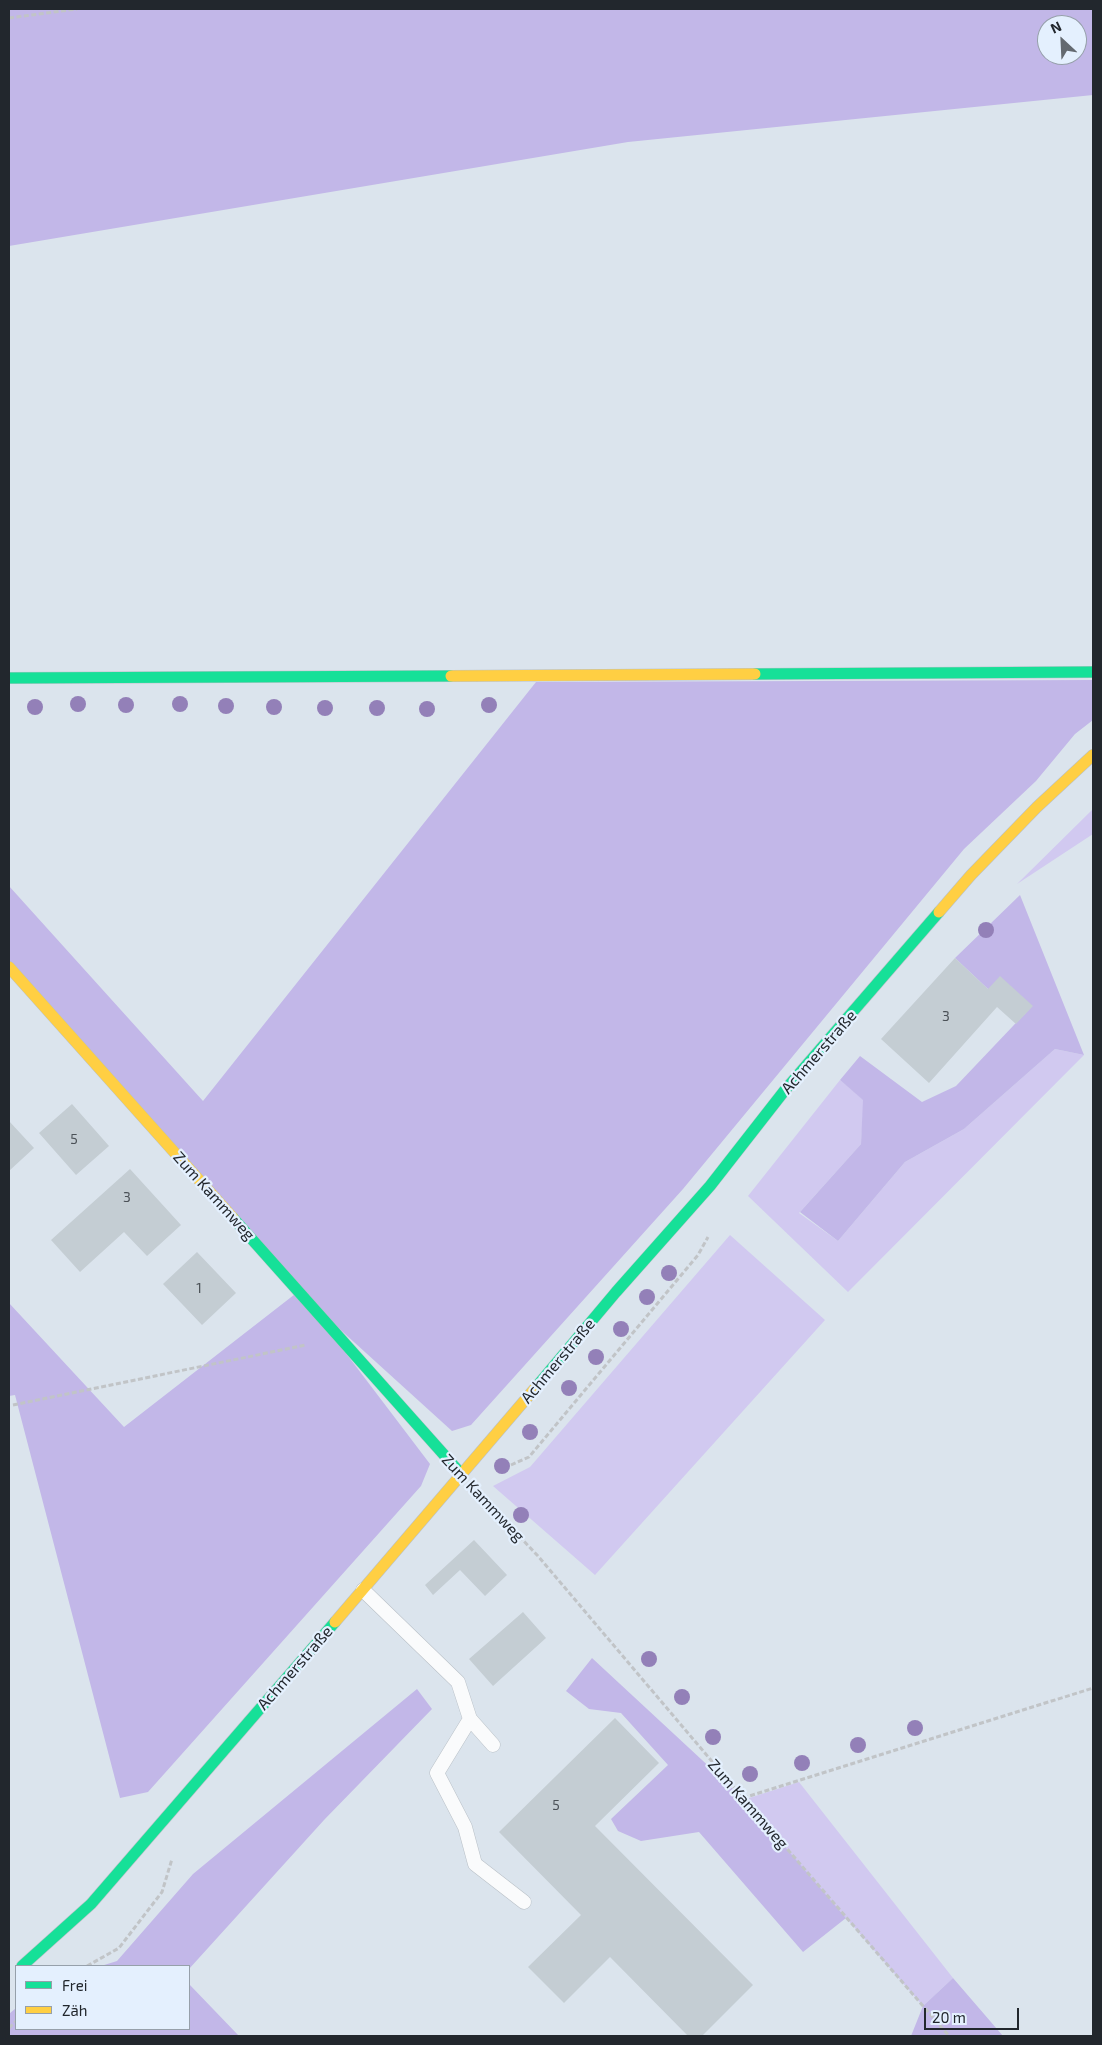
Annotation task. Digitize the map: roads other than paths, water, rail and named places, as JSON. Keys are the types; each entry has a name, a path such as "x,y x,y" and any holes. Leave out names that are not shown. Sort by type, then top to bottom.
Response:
{"street":[{"path":"9,678 1093,672"},
{"name":"Achmerstraße","path":"23,1965 91,1904 462,1475 616,1292 710,1186 785,1090 965,883 1037,807 1093,755"},
{"name":"Zum Kammweg","path":"9,967 462,1475"}],"lane":[{"path":"363,1590 458,1682 470,1719 493,1745"},
{"path":"470,1719 437,1773 465,1827 474,1864 524,1902"}]}
